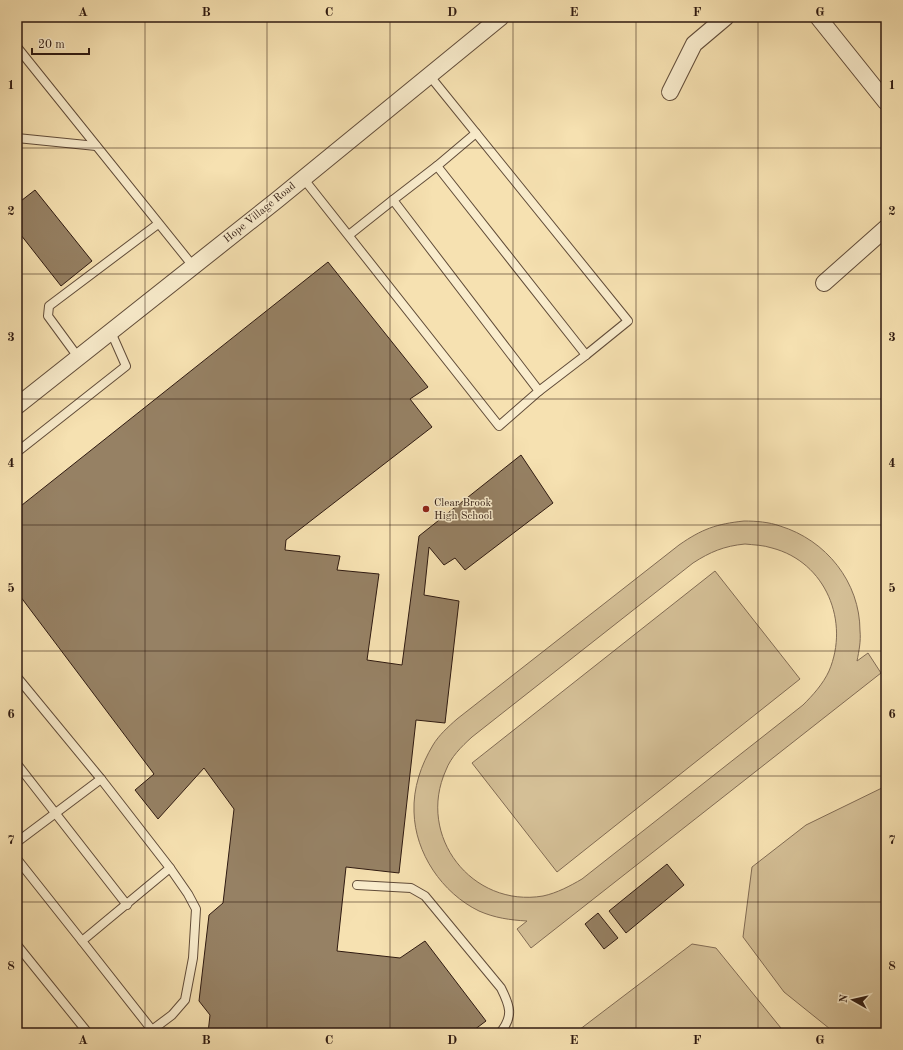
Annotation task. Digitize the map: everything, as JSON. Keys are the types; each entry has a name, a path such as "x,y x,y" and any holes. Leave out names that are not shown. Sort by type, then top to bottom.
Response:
{"street":[{"name":"Hope Village Road","path":"17,406 303,178 501,17"},
{"path":"670,92 694,44 726,17"},
{"path":"818,17 886,102"},
{"path":"824,283 886,228"}],"lane":[{"path":"17,48 192,266"},
{"path":"303,178 499,426 539,391 586,356 628,321 429,75"},
{"path":"349,235 437,166 476,133"},
{"path":"17,138 96,146"},
{"path":"437,166 586,356"},
{"path":"393,200 539,391"},
{"path":"78,357 48,316 49,306 158,224"},
{"path":"17,452 126,366 110,332"},
{"path":"17,677 101,779 170,868 188,894 196,909 193,958 185,1000 172,1014 150,1032 82,941 17,859"},
{"path":"17,764 127,905"},
{"path":"17,842 101,779"},
{"path":"82,941 170,868"},
{"path":"357,884 411,888 425,896 501,988 508,1002 510,1012 504,1028 500,1033"},
{"path":"17,945 88,1033"}],"shaded area":[{"path":"734,522 758,522 780,526 812,541 826,552 847,580 854,596 858,613 860,635 860,646 857,661 868,653 881,673 531,948 517,929 527,921 497,917 479,911 466,903 453,894 442,883 425,857 419,842 414,803 416,786 425,761 438,738 457,719 679,545 702,531","holes":["745,544 769,547 791,555 807,566 819,580 829,596 837,633 835,652 829,671 818,689 803,705 582,879 573,884 548,895 517,897 494,891 473,879 457,862 445,842 439,819 439,795 446,770 457,752 472,737 693,563 724,548"]},
{"path":"715,571 800,679 557,872 472,763"},
{"path":"886,786 886,1033 835,1033 784,992 743,937 752,867 806,825"},
{"path":"692,944 716,948 785,1033 575,1033"}],"building":[{"path":"35,190 92,261 61,286 17,230 17,204"},
{"path":"328,262 428,387 410,399 432,427 286,540 285,550 340,556 337,570 379,574 367,660 402,665 419,536 521,455 553,503 465,570 455,558 444,565 429,547 424,595 459,601 445,723 416,720 399,873 346,867 337,951 400,958 425,941 486,1021 470,1033 208,1033 210,1015 199,1001 209,915 223,903 234,809 204,768 158,819 135,790 154,774 17,592 17,509"},
{"path":"667,864 684,885 626,933 609,911"},
{"path":"598,913 618,938 604,949 585,924"}],"place":[{"name":"Clear Brook High School","path":"426,509"}]}
